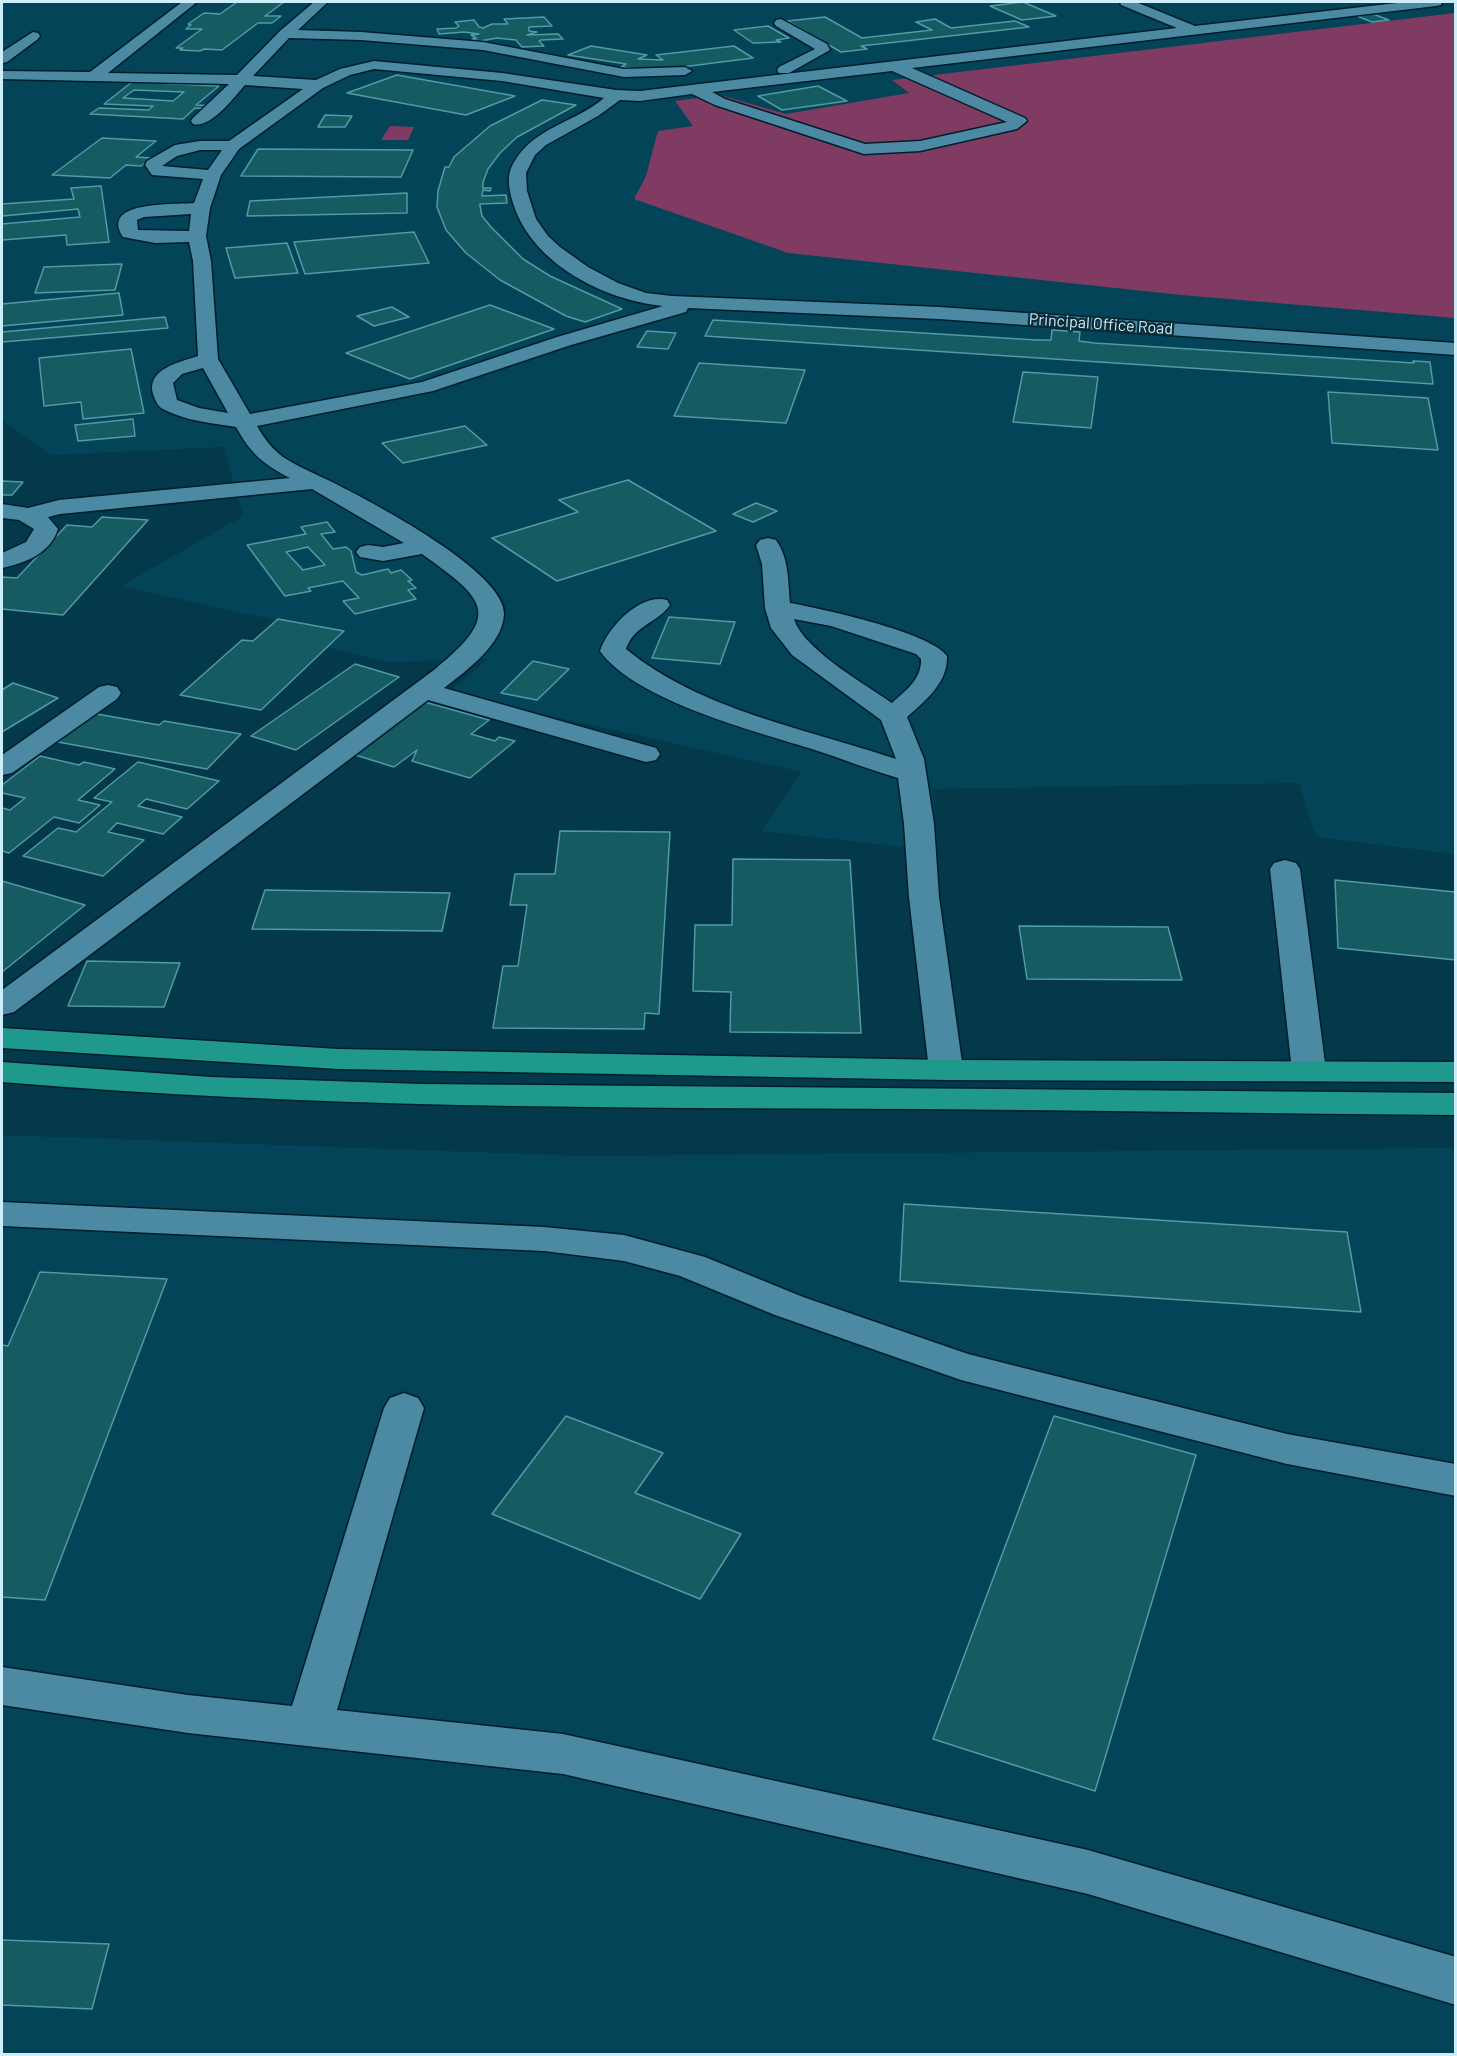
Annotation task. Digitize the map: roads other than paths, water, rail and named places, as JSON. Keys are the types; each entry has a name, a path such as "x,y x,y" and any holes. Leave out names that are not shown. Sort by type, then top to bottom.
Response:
{"main road":[{"path":"2,1038 338,1059 946,1070 1455,1072"},
{"path":"2,1072 218,1088 389,1095 1455,1104"}],"street":[{"path":"93,77 190,2"},
{"path":"200,121 285,34 321,2"},
{"path":"1126,2 1192,30"},
{"path":"1160,2 1210,28"},
{"path":"2,1005 424,690 475,650 490,623 490,604 471,578 425,546 276,462 258,446 208,358 202,261 197,236 201,208 213,175 233,146 318,85 357,68 384,65 502,77 616,95 640,96 1436,2"},
{"path":"781,23 822,47 823,50 810,59 782,71 788,78"},
{"path":"285,34 361,36 483,46 624,73 699,71"},
{"path":"2,59 33,36"},
{"path":"693,89 727,105 864,149 884,150 929,145 1011,126 1019,121 894,66"},
{"path":"728,70 740,72 758,82"},
{"path":"2,75 240,80 318,85"},
{"path":"616,95 596,110 556,130 521,164 516,183 524,211 532,229 572,266 638,297 698,303"},
{"path":"213,175 158,171 153,165 166,153 183,147 233,146"},
{"path":"197,236 166,238 138,236 129,233 128,218 142,212 201,208"},
{"path":"208,358 175,370 163,381 163,392 168,404 195,414 243,422 426,387 591,333 698,303"},
{"name":"Principal Office Road","path":"698,303 939,313 1455,351"},
{"path":"29,515 59,507 315,482"},
{"path":"2,511 29,515 40,521 45,529 44,538 35,547 2,561"},
{"path":"768,545 774,564 778,609 784,628 801,650 893,716 910,759 919,824 924,897 946,1070"},
{"path":"368,552 383,554 425,546"},
{"path":"658,605 627,626 616,638 613,651 630,668 736,717 912,773"},
{"path":"778,609 836,619 917,646 934,656 936,664 931,678 893,716"},
{"path":"424,690 646,754"},
{"path":"2,767 108,693"},
{"path":"1285,869 1309,1071"},
{"path":"2,1214 544,1239 624,1248 692,1266 799,1310 961,1366 1287,1449 1455,1480"},
{"path":"309,1727 405,1408"},
{"path":"2,1686 188,1714 564,1754 1088,1872 1455,1981"}]}
